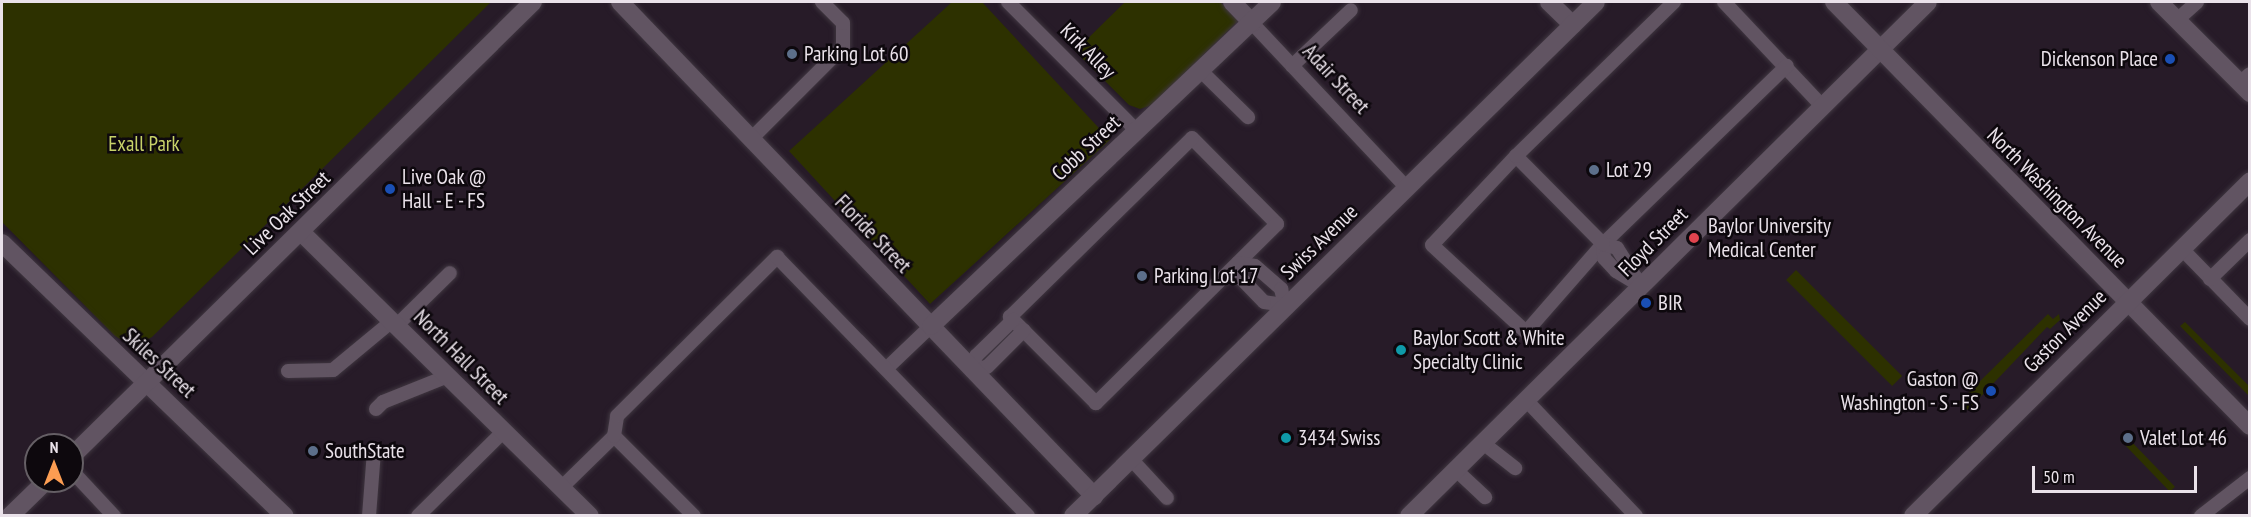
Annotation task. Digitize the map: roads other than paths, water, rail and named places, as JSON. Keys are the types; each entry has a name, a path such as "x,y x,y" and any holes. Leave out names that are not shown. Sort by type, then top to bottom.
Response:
{"street":[{"name":"Live Oak Street","path":"84,445 533,2"},
{"name":"Floride Street","path":"620,2 1094,496"},
{"name":"Adair Street","path":"1232,2 1252,23"},
{"name":"Cobb Street","path":"931,327 1272,2"},
{"path":"1549,2 1573,25"},
{"name":"Swiss Avenue","path":"1073,516 1285,305 1596,2"},
{"name":"North Washington Avenue","path":"1834,2 2250,426"},
{"name":"Floyd Street","path":"1409,516 1928,2"},
{"path":"2159,2 2246,83"},
{"name":"Gaston Avenue","path":"1913,516 2250,181"},
{"name":"North Hall Street","path":"301,232 590,516"},
{"name":"Skiles Street","path":"2,243 285,516"},
{"path":"10,516 34,493"}],"lane":[{"path":"751,139 843,46 843,23 822,2"},
{"name":"Kirk Alley","path":"1008,2 1137,131"},
{"path":"1674,2 1516,156 1432,245 1526,332 1604,244 1787,66"},
{"path":"1724,2 1787,66 1822,106"},
{"path":"2177,20 2196,2"},
{"path":"1292,66 1351,10"},
{"name":"Adair Street","path":"1252,23 1407,188"},
{"path":"1201,71 1248,117"},
{"path":"1192,138 1277,224 1096,403 1013,320 1010,317 1192,138"},
{"path":"1516,156 1604,244 1604,258 1616,271 1641,286"},
{"path":"2210,279 2250,240"},
{"path":"2181,248 2250,319"},
{"path":"562,488 614,436 617,416 777,258 887,368 1028,516"},
{"path":"1238,263 1254,266 1281,288 1285,305 1264,302 1238,275 1238,263"},
{"path":"288,371 333,370 394,323 450,273"},
{"path":"1013,320 976,356 972,370 987,367 1024,330"},
{"path":"887,368 931,327"},
{"path":"376,409 383,402 448,376"},
{"path":"1526,400 1636,516"},
{"path":"418,516 504,431"},
{"path":"614,436 694,516"},
{"path":"1483,442 1515,468"},
{"path":"369,516 374,451"},
{"path":"1131,459 1167,498"},
{"path":"1455,470 1485,497"},
{"path":"2201,516 2250,478"},
{"path":"84,484 114,516"}],"place":[{"name":"Parking Lot 60","path":"792,54"},
{"name":"Dickenson Place","path":"2170,59"},
{"name":"Lot 29","path":"1594,170"},
{"name":"Live Oak @ Hall - E - FS","path":"390,189"},
{"name":"Baylor University Medical Center","path":"1694,238"},
{"name":"Parking Lot 17","path":"1142,276"},
{"name":"BIR","path":"1646,303"},
{"name":"Baylor Scott & White Specialty Clinic","path":"1401,350"},
{"name":"Gaston @ Washington - S - FS","path":"1991,391"},
{"name":"3434 Swiss","path":"1286,438"},
{"name":"Valet Lot 46","path":"2128,438"},
{"name":"SouthState","path":"313,451"}],"park label":[{"name":"Exall Park","path":"144,144"}]}
